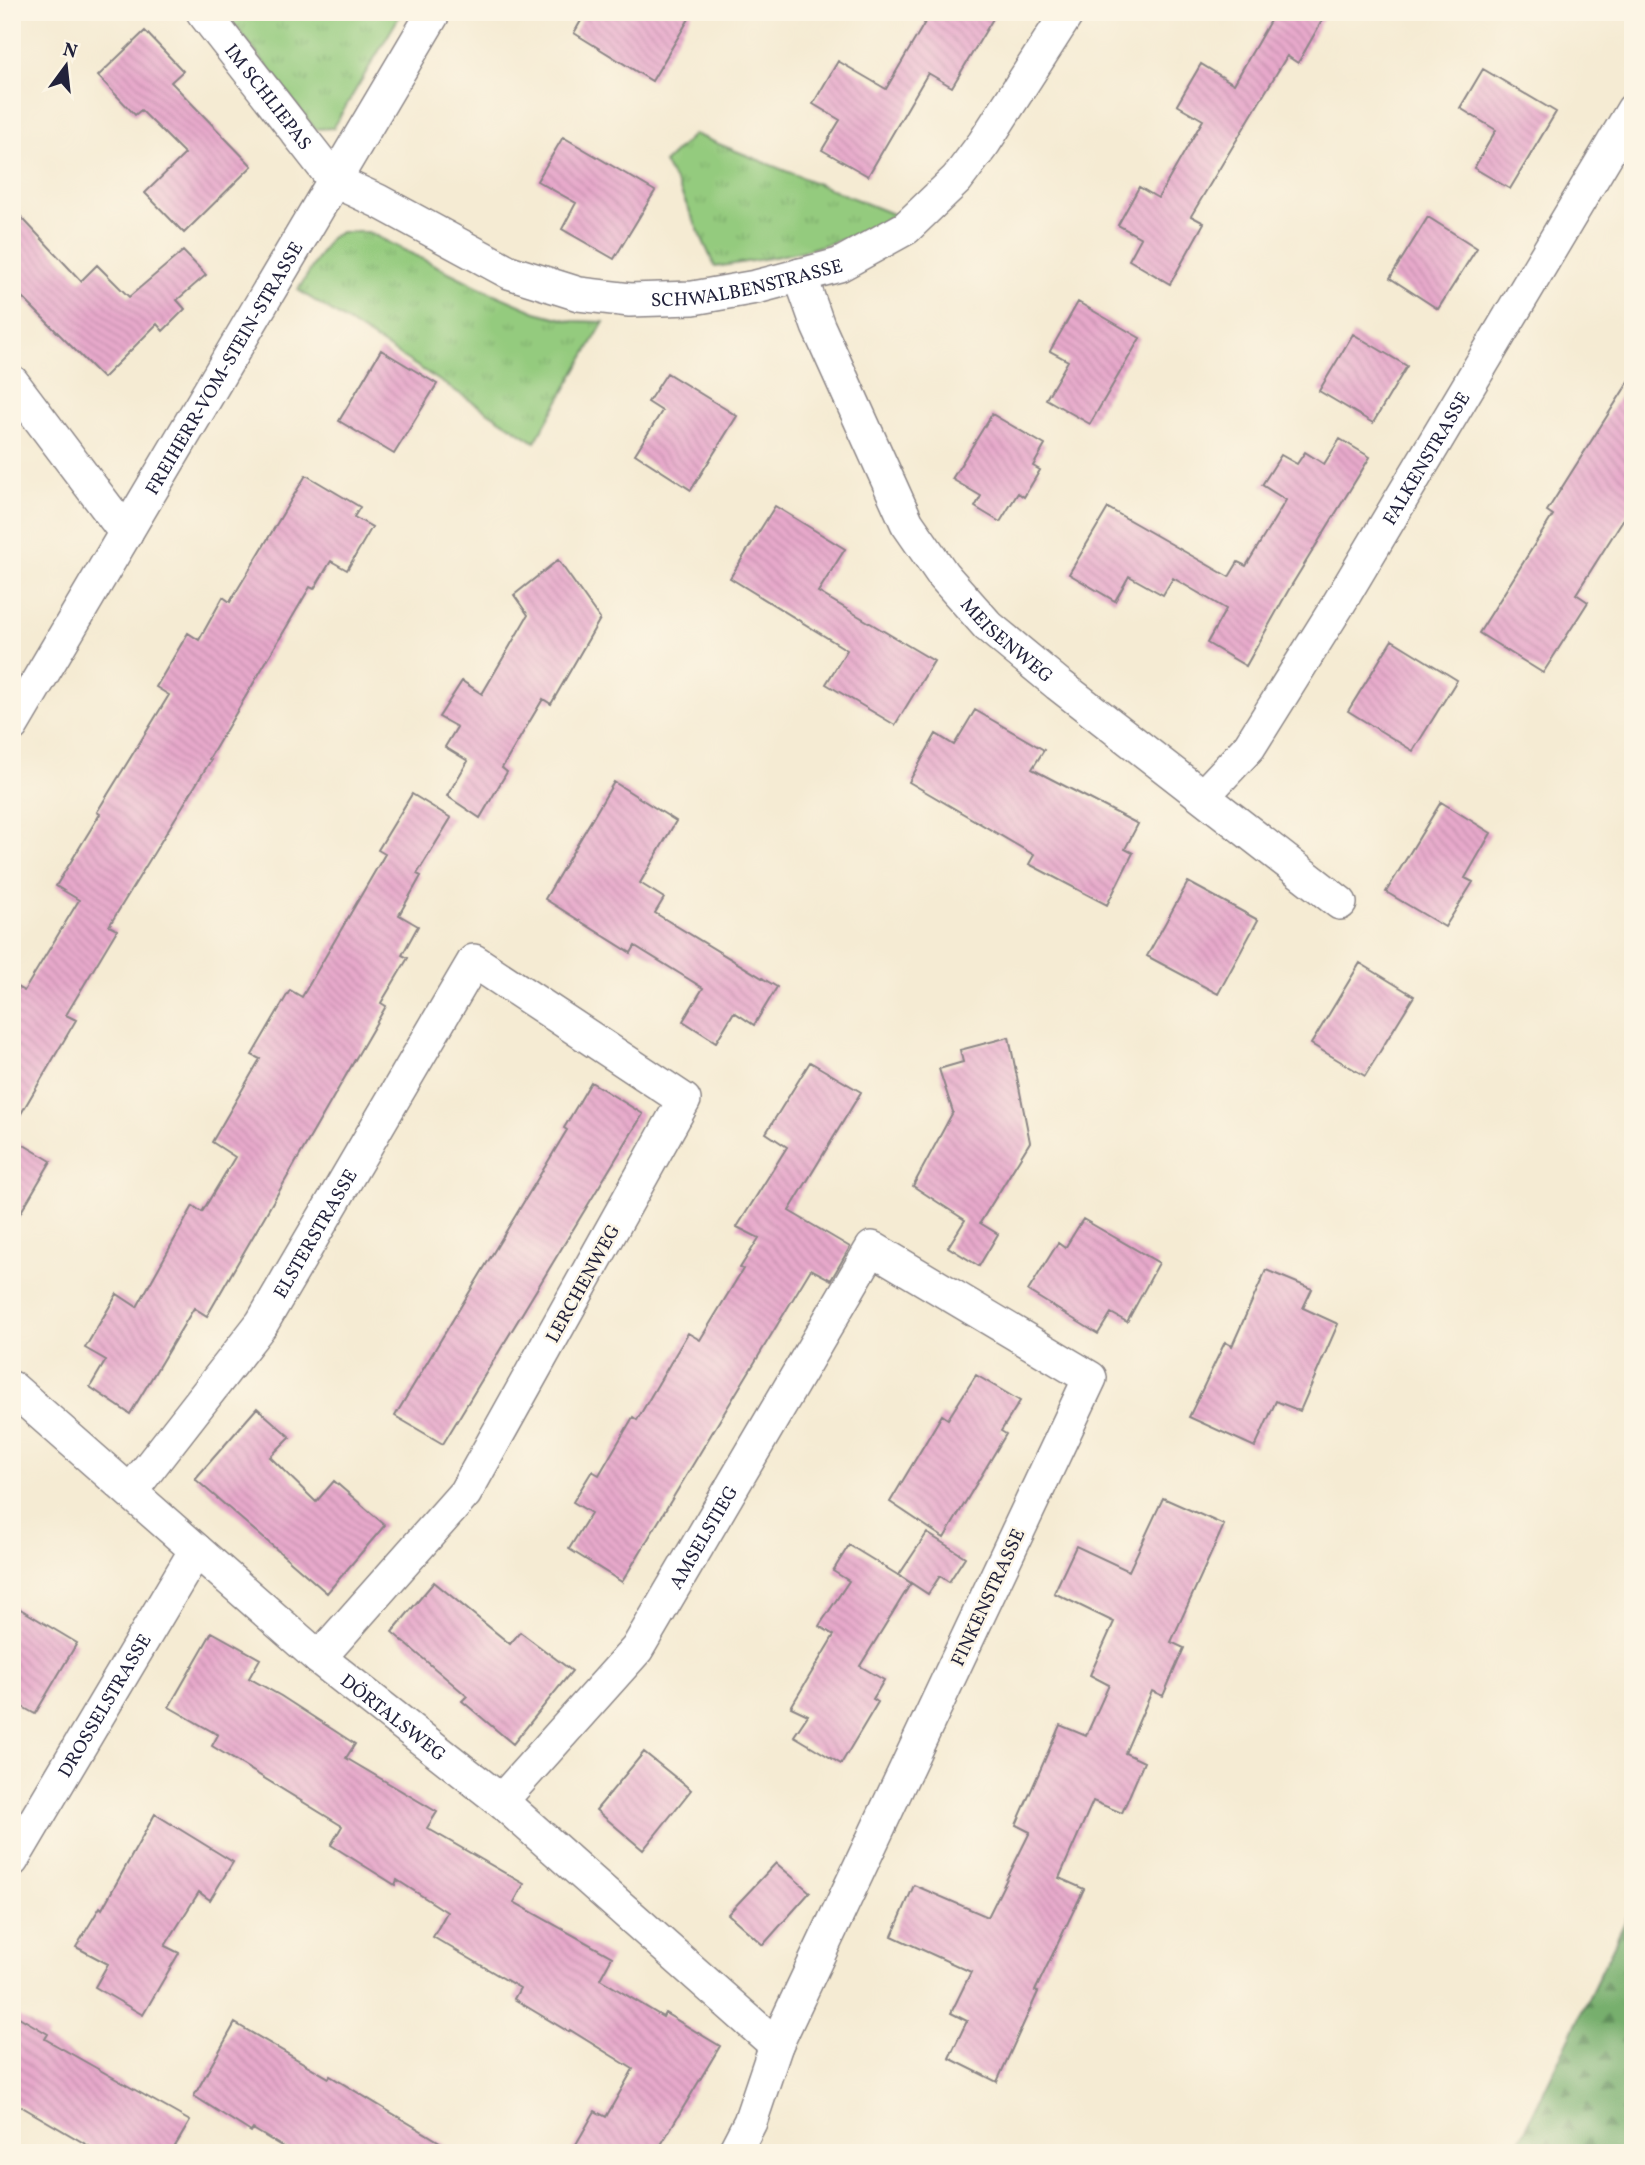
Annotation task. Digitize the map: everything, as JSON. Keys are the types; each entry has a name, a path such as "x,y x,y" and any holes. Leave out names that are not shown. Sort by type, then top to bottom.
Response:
{"street":[{"name":"IM SCHLIEPAS","path":"203,12 335,181"},
{"name":"FREIHERR-VOM-STEIN-STRASSE","path":"12,725 434,12"},
{"name":"SCHWALBENSTRASSE","path":"335,181 378,201 509,272 579,294 630,300 693,298 756,287 839,265 906,228 957,180 984,143 1068,12"},
{"name":"FALKENSTRASSE","path":"1203,796 1249,747 1332,616 1633,110"},
{"name":"MEISENWEG","path":"800,275 818,326 907,523 943,575 988,626 1058,684 1340,903"},
{"path":"12,382 126,533"},
{"name":"ELSTERSTRASSE","path":"131,1491 262,1323 474,961"},
{"name":"LERCHENWEG","path":"319,1658 465,1493 684,1100 474,961"},
{"name":"AMSELSTIEG","path":"500,1801 637,1649 872,1248"},
{"name":"FINKENSTRASSE","path":"776,2045 1090,1378 872,1248"},
{"name":"DÖRTALSWEG","path":"12,1388 319,1658 500,1801 776,2045"},
{"name":"DROSSELSTRASSE","path":"12,1860 196,1550"},
{"path":"734,2153 750,2122 776,2045"}],"green space":[{"path":"225,12 402,12 333,128 315,129"},
{"path":"694,134 895,215 852,236 808,250 715,267 678,186 664,163"},
{"path":"341,232 368,232 536,312 571,321 604,322 535,442 298,290 330,238"},
{"path":"1633,1905 1633,2153 1514,2153"}],"building":[{"path":"586,12 693,12 652,81 574,33"},
{"path":"931,12 997,12 952,87 928,73 868,176 822,150 840,120 813,104 838,61 886,89"},
{"path":"1275,12 1327,12 1298,63 1287,56 1191,216 1204,223 1170,284 1129,260 1141,238 1118,225 1139,187 1158,198 1203,120 1177,105 1201,64 1234,84"},
{"path":"145,31 183,71 171,82 252,166 184,233 145,193 185,154 141,110 135,115 98,76"},
{"path":"1483,69 1556,112 1510,189 1474,168 1496,130 1460,108"},
{"path":"563,137 655,191 614,259 562,229 576,203 537,181"},
{"path":"12,207 81,281 97,265 129,297 183,251 206,275 177,300 185,309 163,331 157,324 103,378 12,287"},
{"path":"1428,217 1477,248 1438,309 1390,278"},
{"path":"1078,302 1140,338 1090,424 1046,399 1068,361 1050,351"},
{"path":"1353,334 1407,366 1373,423 1319,391"},
{"path":"381,350 437,384 394,454 339,421"},
{"path":"667,373 737,416 691,490 635,454 662,411 648,402"},
{"path":"1633,375 1633,504 1576,594 1588,602 1543,673 1479,633 1553,515 1547,511"},
{"path":"992,414 1045,445 1033,466 1040,470 1024,497 1018,493 1000,522 975,507 981,496 952,479"},
{"path":"1340,439 1370,457 1288,591 1246,666 1207,643 1226,609 1173,578 1163,595 1129,576 1115,601 1069,574 1108,508 1229,577 1238,562 1246,566 1286,500 1262,485 1281,455 1297,464 1305,452 1324,464"},
{"path":"306,475 360,507 354,517 372,527 347,570 331,561 314,589 310,587 209,759 211,760 109,926 117,930 66,1015 76,1020 12,1129 12,984 24,991 79,900 56,886 100,814 97,812 169,695 156,687 188,633 199,640 223,597 230,602"},
{"path":"775,506 845,549 818,592 934,661 895,725 826,684 847,650 730,578"},
{"path":"558,560 600,619 551,704 543,699 502,768 507,772 480,818 447,796 468,761 445,747 457,727 439,717 462,681 482,694 528,615 514,595"},
{"path":"1392,640 1457,680 1413,751 1348,711"},
{"path":"975,710 1044,750 1032,769 1138,824 1125,849 1133,853 1107,905 1029,864 1034,855 909,782 936,734 954,745"},
{"path":"614,782 676,821 640,883 664,898 655,913 777,987 754,1025 734,1012 716,1042 683,1021 703,988 635,946 631,953 545,899"},
{"path":"412,794 451,818 417,874 421,876 399,915 418,926 402,955 408,958 381,1003 386,1006 207,1316 194,1308 130,1414 90,1387 106,1360 85,1348 117,1294 137,1307 193,1206 202,1212 235,1157 212,1142 260,1059 252,1055 290,990 302,997 385,854 378,850"},
{"path":"1441,802 1491,833 1465,878 1473,882 1445,927 1386,892"},
{"path":"1188,882 1258,920 1218,994 1147,956"},
{"path":"1360,963 1414,996 1365,1076 1311,1044"},
{"path":"1009,1037 1030,1142 980,1223 998,1234 979,1266 948,1247 965,1220 913,1186 953,1112 939,1069 963,1062 960,1050"},
{"path":"810,1062 861,1092 789,1211 850,1247 831,1280 811,1269 622,1582 569,1549 591,1513 573,1502 592,1471 599,1475 633,1417 637,1420 688,1333 700,1340 743,1269 740,1268 759,1238 737,1227 787,1147 766,1133"},
{"path":"591,1082 643,1114 443,1444 395,1416 567,1130 564,1128"},
{"path":"12,1138 51,1161 12,1227"},
{"path":"1083,1219 1159,1263 1127,1322 1111,1313 1098,1334 1028,1291 1058,1243 1065,1248"},
{"path":"1266,1270 1312,1289 1303,1308 1338,1324 1300,1411 1276,1401 1255,1447 1189,1417 1225,1342 1232,1346"},
{"path":"976,1375 1020,1401 1001,1431 1006,1434 944,1538 890,1502 942,1415 948,1419"},
{"path":"257,1408 290,1437 270,1457 316,1502 334,1481 385,1525 327,1593 195,1479"},
{"path":"1163,1498 1224,1525 1171,1642 1184,1648 1163,1696 1152,1691 1125,1753 1144,1762 1122,1813 1093,1801 1059,1878 1084,1889 1035,1991 1038,1992 997,2082 949,2058 967,2021 951,2013 971,1972 892,1936 914,1885 988,1917 1030,1832 1016,1825 1060,1725 1086,1736 1109,1685 1090,1675 1114,1622 1054,1593 1076,1546 1129,1571"},
{"path":"927,1533 965,1557 949,1582 940,1576 928,1594 899,1575"},
{"path":"849,1545 911,1583 860,1666 884,1680 873,1699 878,1702 841,1764 794,1736 808,1715 791,1707 834,1635 819,1626 849,1581 833,1571"},
{"path":"434,1582 510,1644 520,1632 572,1671 513,1744 462,1701 467,1696 392,1632"},
{"path":"12,1604 77,1643 35,1714 12,1701"},
{"path":"212,1632 260,1659 249,1678 355,1744 346,1758 437,1812 427,1828 524,1884 514,1902 612,1957 600,1979 663,2017 665,2013 720,2046 656,2153 571,2153 595,2111 606,2117 633,2069 514,1999 520,1988 433,1937 447,1912 397,1880 395,1885 331,1845 342,1826 212,1746 218,1735 169,1707"},
{"path":"644,1752 691,1790 643,1850 596,1810"},
{"path":"155,1814 233,1862 210,1900 199,1892 165,1946 179,1953 143,2015 95,1987 108,1964 76,1947 100,1907 102,1909"},
{"path":"776,1863 810,1892 763,1945 728,1914"},
{"path":"12,2013 48,2034 45,2039 190,2121 171,2153 101,2153 12,2101"},
{"path":"235,2023 458,2153 293,2153 253,2129 251,2132 194,2096"}]}
